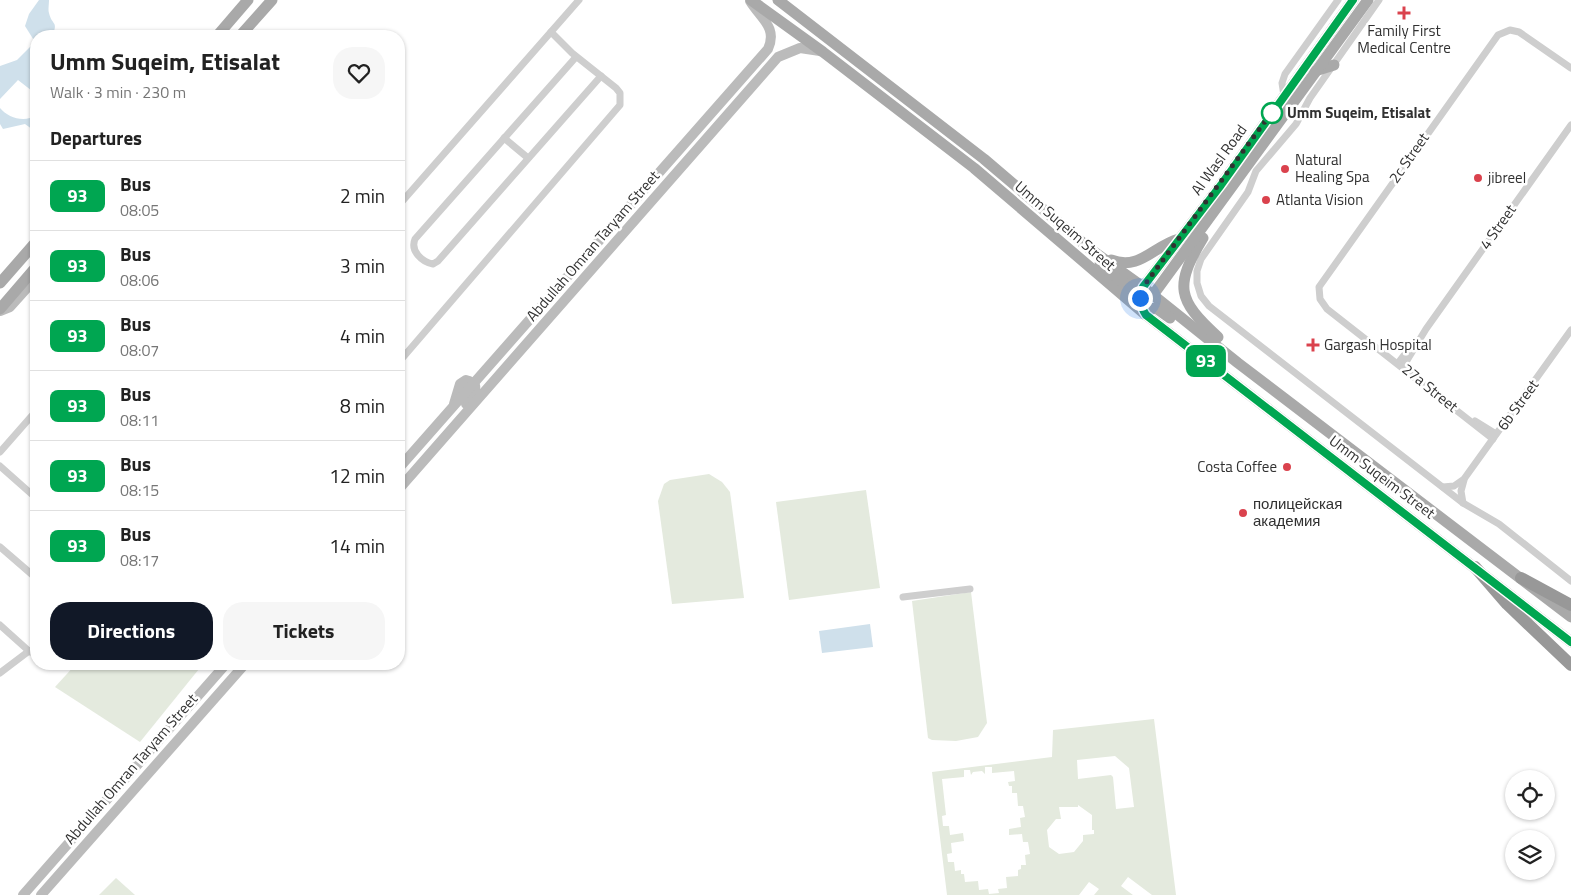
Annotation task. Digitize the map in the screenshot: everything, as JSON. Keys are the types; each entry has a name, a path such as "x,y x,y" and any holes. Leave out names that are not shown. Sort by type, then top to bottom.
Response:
{"highway":[{"path":"1475,568 1506,604 1571,665"},
{"path":"1521,578 1571,606"}],"main road":[{"path":"222,30 248,0"},
{"path":"245,30 272,0"},
{"name":"Umm Suqeim Street","path":"750,0 823,52 974,168 1146,315 1571,642"},
{"name":"Umm Suqeim Street","path":"778,0 984,159 1138,288 1153,295 1238,363 1571,617"},
{"name":"Al Wasl Road","path":"1138,288 1180,239 1353,0"},
{"name":"Al Wasl Road","path":"1153,295 1368,0"},
{"path":"241,30 249,26"},
{"path":"1315,71 1334,65"},
{"path":"1216,209 1206,233 1187,268 1184,291 1190,310 1223,342 1227,354"},
{"path":"1052,234 1072,241 1138,288 1140,302 1146,315 1151,308 1158,308 1212,351 1238,363"},
{"path":"1090,249 1116,262 1131,263 1146,258 1163,245 1180,239"},
{"path":"0,283 30,249"},
{"path":"0,310 30,275"}],"street":[{"path":"405,198 579,0"},
{"name":"Abdullah Omran Taryam Street","path":"405,461 768,49 772,34 770,26 750,0"},
{"path":"1284,96 1282,83 1285,74 1338,0"},
{"path":"1379,0 1310,98 1296,124 1256,171 1248,192 1201,259 1197,277 1198,290 1209,306 1463,503 1500,524 1571,582"},
{"name":"2c Street","path":"1323,280 1495,39 1506,31 1515,30 1571,68"},
{"path":"405,355 617,111 620,105 620,93 549,35"},
{"name":"Abdullah Omran Taryam Street","path":"405,482 778,57 800,48 823,52"},
{"path":"574,55 415,239 412,245 414,251 427,262 433,264 438,261 601,76"},
{"name":"4 Street","path":"1400,365 1571,125"},
{"path":"504,138 528,158"},
{"name":"27a Street","path":"1323,280 1319,295 1324,306 1494,437"},
{"path":"0,310 10,307 30,285"},
{"name":"6b Street","path":"1464,479 1571,330"},
{"path":"420,464 434,441 474,396 476,387 474,383"},
{"path":"0,452 30,418"},
{"path":"0,466 30,493"},
{"path":"1443,487 1454,486 1464,479"},
{"path":"1463,503 1461,491 1464,479"},
{"path":"0,546 30,573"},
{"path":"903,597 970,589"},
{"path":"0,625 30,647"},
{"path":"0,673 30,651"},
{"name":"Abdullah Omran Taryam Street","path":"23,895 221,670"},
{"name":"Abdullah Omran Taryam Street","path":"41,895 239,670"}],"shaded area":[{"path":"709,474 722,482 730,492 744,598 672,604 658,501 664,484 670,480"},
{"path":"866,490 880,588 789,600 776,502"},
{"path":"971,592 987,723 978,737 956,741 932,740 928,738 912,601"},
{"path":"71,670 198,670 140,742 55,687"},
{"path":"1154,719 1176,895 1152,895 1128,877 1121,886 1133,895 1094,895 1099,889 1089,882 1079,895 947,895 932,772 1052,757 1053,730","holes":["1115,756 1129,768 1134,807 1116,809 1113,777 1111,775 1078,779 1077,760","985,767 992,767 992,773 1014,771 1015,781 1008,782 1009,786 1012,786 1012,793 1017,793 1018,806 1023,806 1025,817 1020,818 1021,827 1009,829 1009,835 1022,834 1023,842 1028,842 1030,854 1025,855 1026,865 1021,865 1021,869 1018,870 1018,876 1006,877 1007,888 998,889 999,893 989,894 988,889 979,890 978,881 965,882 964,874 961,874 961,870 955,871 954,862 948,862 947,854 952,853 951,843 964,841 963,833 950,835 949,826 943,826 942,816 946,815 942,779 964,777 964,770 970,770 971,775 973,772 982,771 985,774","1078,805 1092,815 1092,830 1094,830 1094,834 1083,835 1083,841 1074,852 1059,854 1049,847 1047,830 1056,819 1061,819 1059,807 1078,807"]},
{"path":"116,878 135,895 99,895"}],"water":[{"path":"39,0 49,0 49,12 55,26 54,30 30,30 30,34 25,26 29,14"},
{"path":"30,47 30,89 18,80 0,99 0,66 17,60"},
{"path":"0,108 12,117 22,119 30,118 30,128 25,124 3,129 0,124"},
{"path":"870,624 873,647 822,653 819,631"}],"bus line":[{"name":"93","path":"1353,0 1221,185 1143,287 1140,302 1146,315 1571,642"}],"place":[{"name":"Family First Medical Centre","path":"1404,13"},
{"name":"Umm Suqeim, Etisalat","path":"1272,113"},
{"name":"Natural Healing Spa","path":"1285,169"},
{"name":"jibreel","path":"1478,178"},
{"name":"Atlanta Vision","path":"1266,200"},
{"name":"Gargash Hospital","path":"1313,345"},
{"name":"Costa Coffee","path":"1287,467"},
{"name":"полицейская академия","path":"1243,513"}],"route":[{"path":"1140,298 1143,287 1221,185 1275,108 1272,113"}]}
